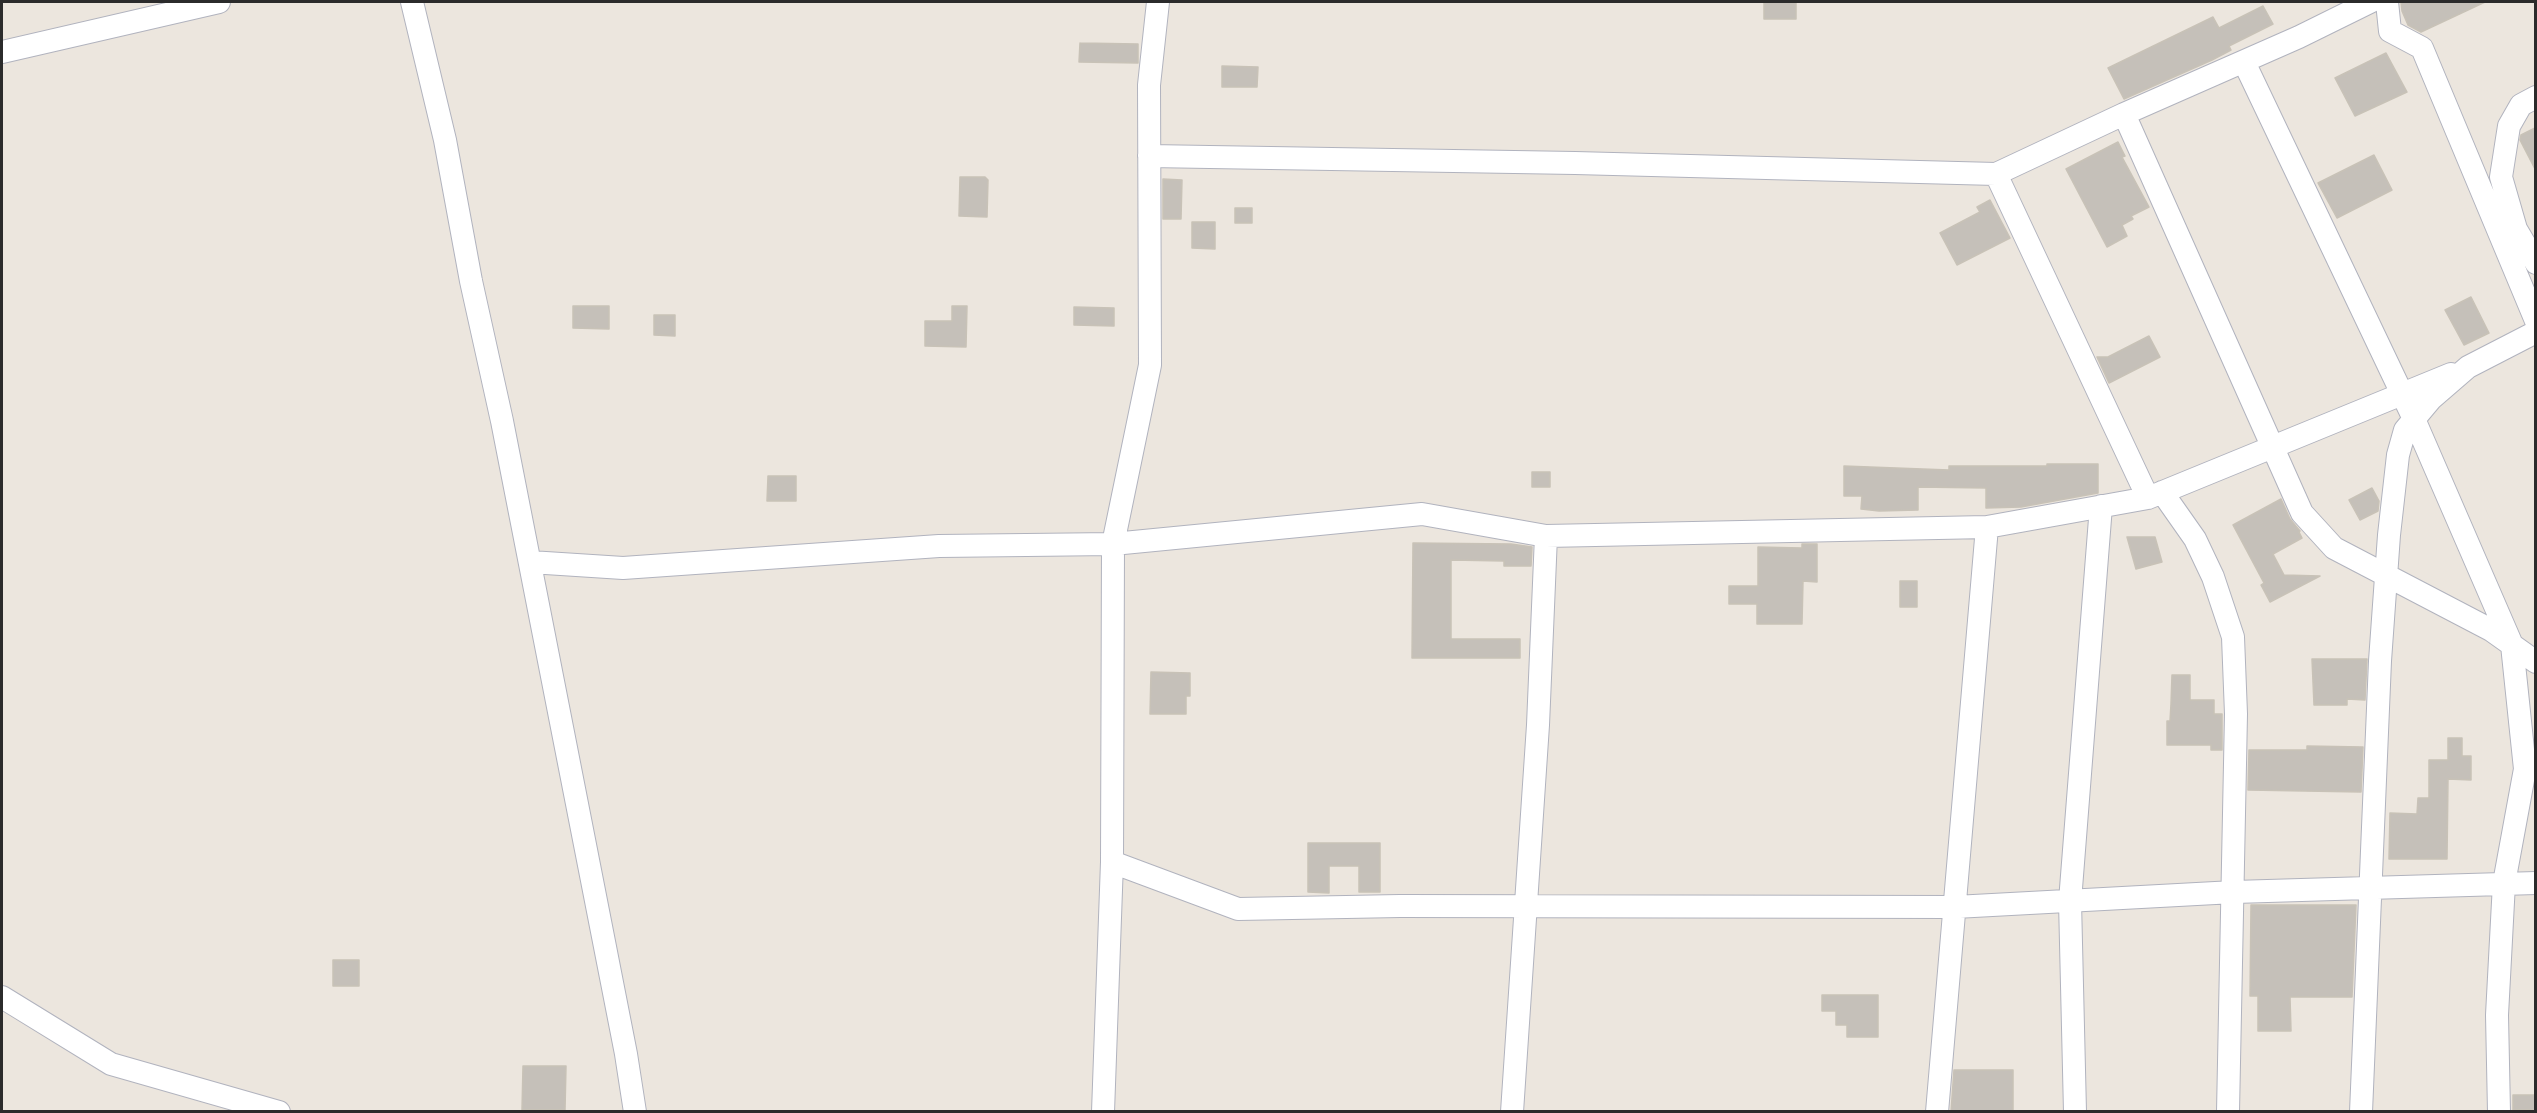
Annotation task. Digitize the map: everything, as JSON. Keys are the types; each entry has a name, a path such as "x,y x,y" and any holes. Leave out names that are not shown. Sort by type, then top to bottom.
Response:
{"street":[{"path":"2,52 219,2"},
{"path":"412,2 445,140 471,281 530,562 626,1054 635,1112"},
{"path":"1103,1112 1112,862 1113,544 1150,365 1149,85 1158,2"},
{"path":"1149,156 1575,163 1996,174 2124,114 2299,37 2370,2"},
{"path":"2387,2 2390,31 2422,48 2535,321"},
{"path":"2244,62 2414,419 2512,645 2525,769 2505,883 2498,1015 2499,1112"},
{"path":"2535,97 2521,105 2509,126 2501,177 2516,230 2535,263"},
{"path":"2124,114 2302,513 2334,548 2491,630 2535,662"},
{"path":"1996,174 2155,495 2195,539 2213,577 2233,637 2236,714 2228,1112"},
{"path":"530,562 623,568 939,546 1113,544 1422,514 1546,536 1987,527 2155,495 2468,367 2535,332"},
{"path":"2361,1112 2386,574 2398,455 2405,429 2430,399 2468,367"},
{"path":"2075,1112 2070,901 2101,506"},
{"path":"1937,1112 1987,527"},
{"path":"1512,1112 1538,725 1546,536"},
{"path":"1112,862 1238,909 1400,906 1954,908 2234,892 2535,883"},
{"path":"2,998 111,1064 279,1112"}],"building":[{"path":"1764,2 1796,2 1796,19 1764,19"},
{"path":"2401,2 2485,2 2421,32 2408,25"},
{"path":"2263,6 2273,24 2229,46 2231,50 2212,60 2124,99 2108,68 2213,17 2219,28"},
{"path":"1080,43 1138,44 1138,63 1079,62"},
{"path":"2386,53 2407,92 2355,116 2335,78"},
{"path":"1222,66 1258,67 1257,87 1222,87"},
{"path":"2535,128 2535,169 2520,140 2521,135"},
{"path":"2118,142 2125,156 2122,157 2149,207 2131,216 2133,219 2122,225 2127,236 2107,247 2066,169"},
{"path":"2374,155 2392,190 2337,218 2318,183"},
{"path":"960,177 985,177 988,180 987,217 959,216"},
{"path":"1163,179 1182,180 1181,219 1163,219"},
{"path":"1990,200 2010,238 1957,265 1940,233 1980,212 1977,207"},
{"path":"1235,208 1252,208 1252,223 1235,223"},
{"path":"1192,222 1215,222 1215,249 1192,248"},
{"path":"2471,297 2489,333 2464,345 2445,310"},
{"path":"573,306 609,306 609,329 573,328"},
{"path":"952,306 967,306 966,347 925,346 925,321 952,321"},
{"path":"1074,307 1114,308 1114,326 1074,325"},
{"path":"654,315 675,315 675,336 654,335"},
{"path":"2149,336 2160,357 2109,383 2097,357 2108,357"},
{"path":"2047,464 2098,464 2098,493 2021,507 1986,508 1986,488 1918,487 1918,510 1879,511 1861,509 1862,496 1844,496 1844,466 1949,470 1949,466 2047,466"},
{"path":"1532,472 1550,472 1550,487 1532,487"},
{"path":"768,476 796,476 796,501 767,501"},
{"path":"2372,488 2379,501 2378,511 2360,520 2349,500"},
{"path":"2281,499 2302,538 2273,554 2284,575 2320,576 2270,602 2261,585 2264,583 2233,525"},
{"path":"2127,537 2155,537 2162,562 2136,569"},
{"path":"1413,543 1511,544 1532,547 1531,566 1504,566 1504,561 1451,560 1451,639 1520,639 1520,658 1412,658"},
{"path":"1802,544 1817,544 1817,582 1803,581 1802,624 1757,624 1757,604 1729,604 1729,586 1758,586 1758,547 1802,548"},
{"path":"1900,581 1917,581 1917,607 1900,607"},
{"path":"2312,659 2367,659 2365,700 2347,699 2347,705 2314,705"},
{"path":"1151,672 1190,673 1190,696 1186,696 1186,714 1150,714"},
{"path":"2172,675 2190,675 2190,700 2214,700 2214,714 2222,714 2222,750 2211,750 2211,745 2167,745"},
{"path":"2448,738 2462,738 2462,756 2471,756 2471,780 2448,779 2447,859 2389,859 2390,813 2417,814 2418,798 2429,798 2429,760 2448,760"},
{"path":"2307,746 2363,747 2361,792 2248,790 2249,750 2307,750"},
{"path":"1308,843 1380,843 1380,892 1359,892 1359,866 1329,866 1329,893 1308,892"},
{"path":"2251,905 2356,905 2352,997 2290,997 2291,1031 2258,1031 2258,996 2250,996"},
{"path":"333,960 359,960 359,986 333,986"},
{"path":"1822,995 1878,995 1878,1037 1847,1037 1847,1025 1836,1025 1836,1011 1822,1011"},
{"path":"523,1066 566,1066 565,1110 522,1110"},
{"path":"1954,1070 2013,1070 2013,1112 1951,1112"},
{"path":"2513,1095 2535,1095 2535,1110 2513,1110"}]}
